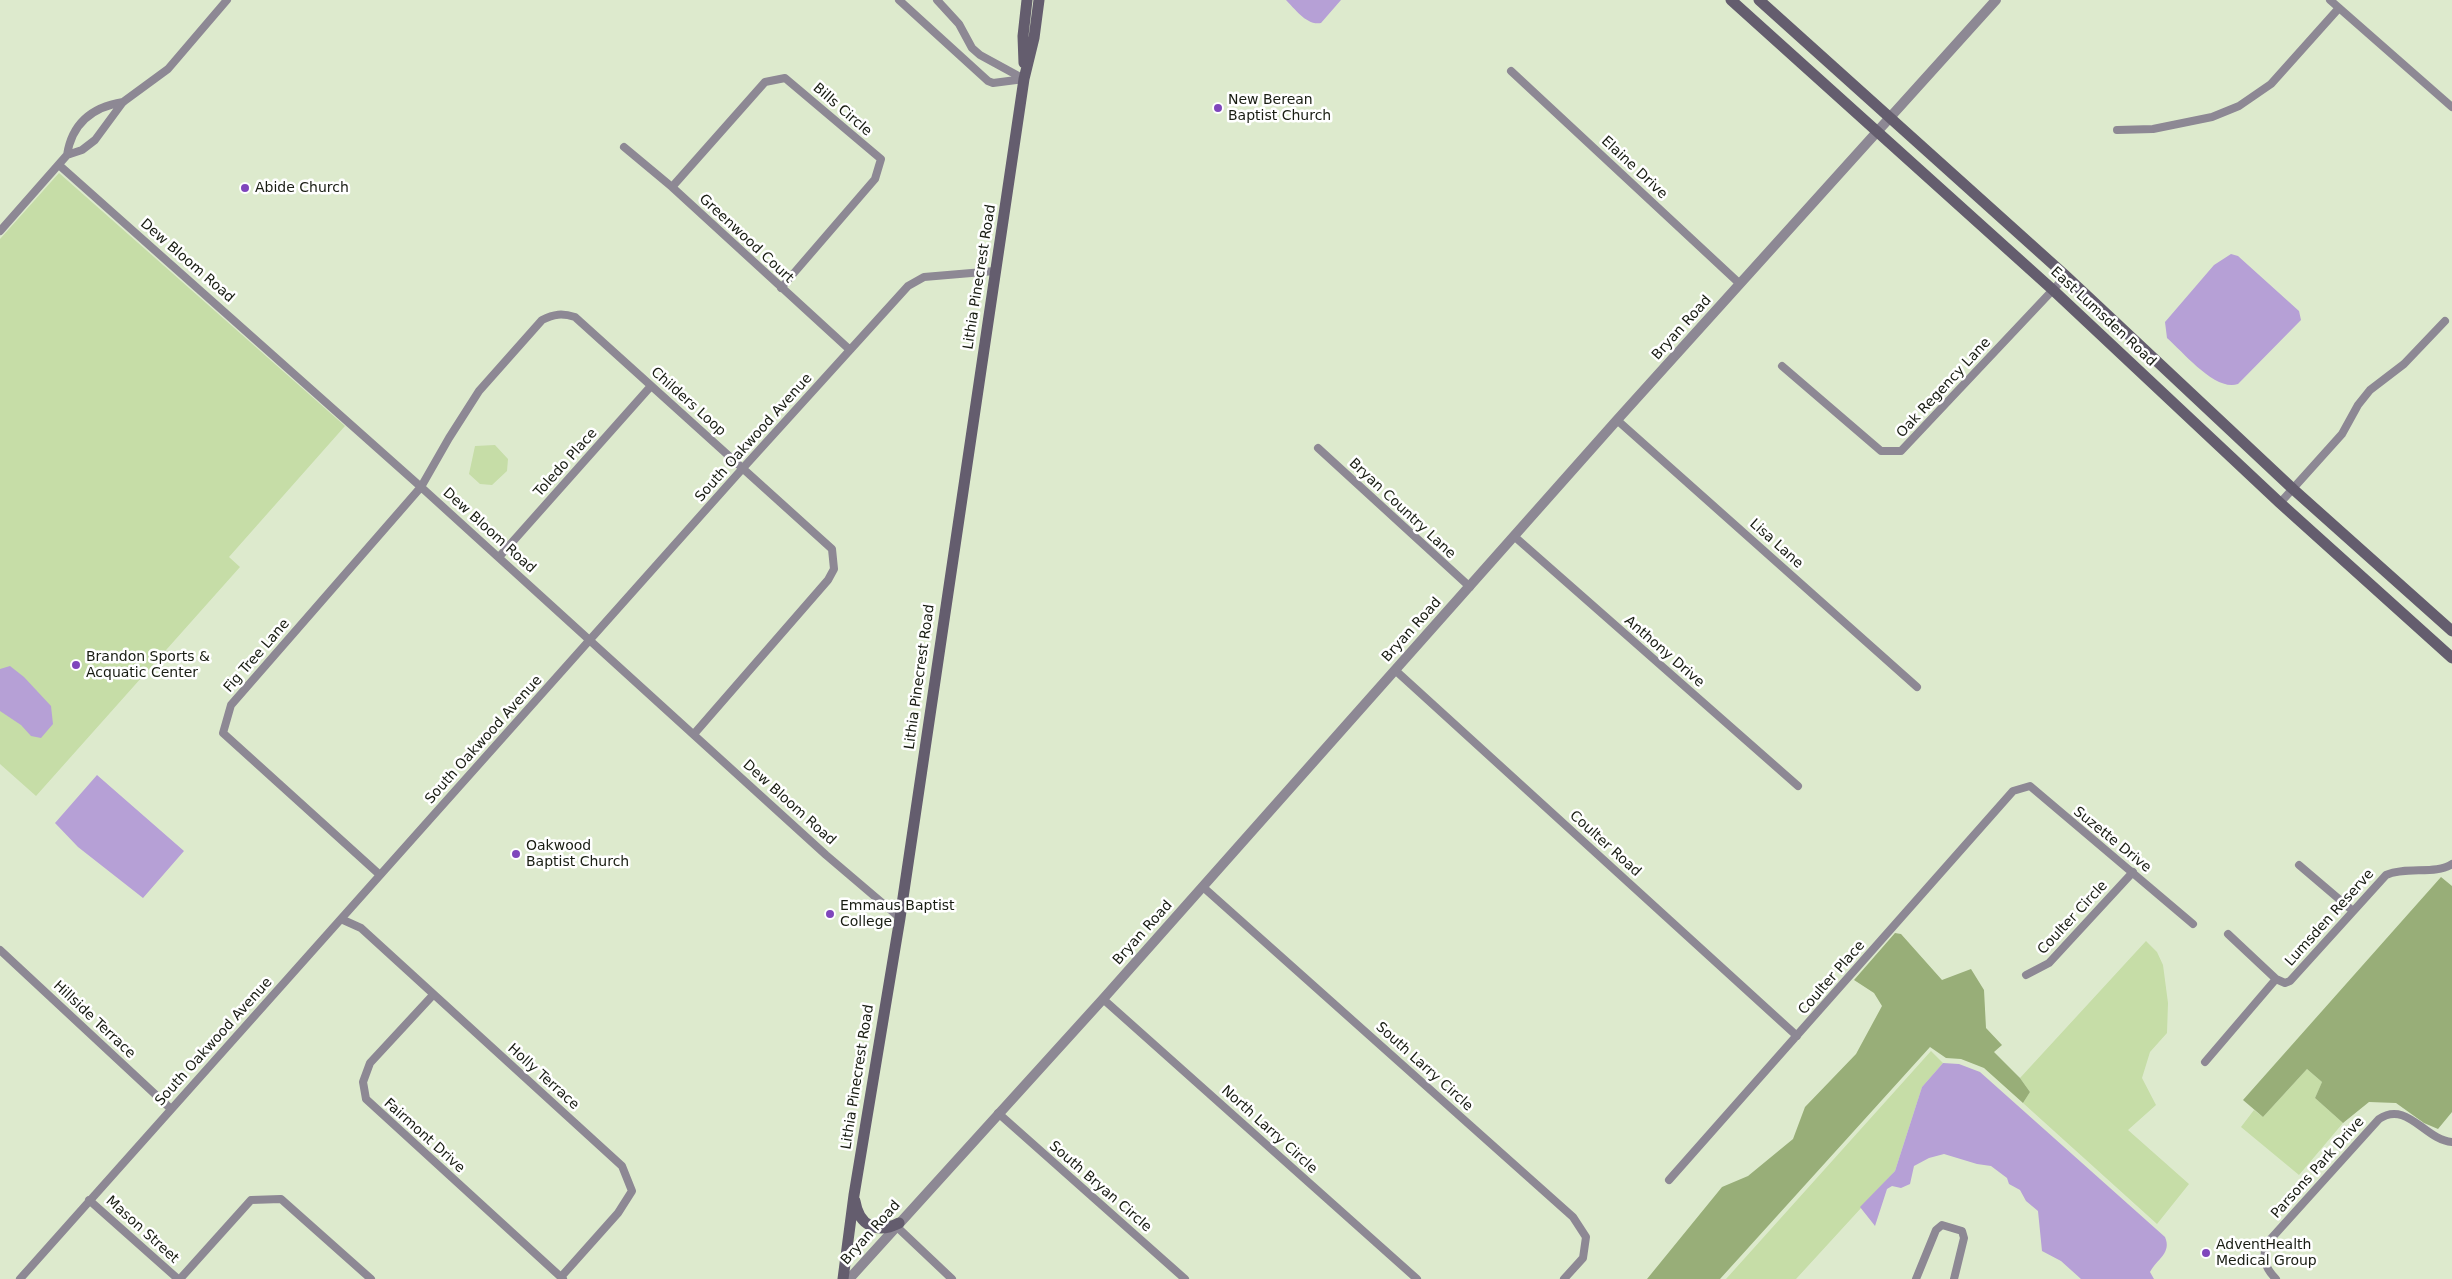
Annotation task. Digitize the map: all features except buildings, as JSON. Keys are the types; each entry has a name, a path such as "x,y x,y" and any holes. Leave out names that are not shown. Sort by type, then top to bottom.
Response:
{"main road":[{"name":"Lithia Pinecrest Road","path":"1024,79 1023,36 1027,0"},
{"name":"Lithia Pinecrest Road","path":"843,1279 854,1195 900,918 1024,79 1034,38 1039,0"},
{"name":"East Lumsden Road","path":"1731,0 2053,290 2280,503 2452,658"},
{"name":"East Lumsden Road","path":"1759,0 2066,276 2293,489 2452,631"},
{"path":"854,1195 858,1212 871,1226 884,1229 897,1225"}],"street":[{"path":"0,231 67,156 82,150 94,140 123,102 168,69 227,0"},
{"path":"899,0 988,81 993,83 1024,79"},
{"path":"937,0 959,24 972,48 980,56 1024,79"},
{"name":"Bryan Road","path":"849,1279 1103,999 1617,420 1996,0"},
{"path":"2330,0 2452,107"},
{"path":"2117,130 2162,127 2212,117 2239,106 2271,84 2339,8"},
{"name":"Elaine Drive","path":"1511,71 1740,284"},
{"name":"Bills Circle","path":"672,187 765,82 786,78 881,160 875,179 781,288"},
{"path":"67,156 69,141 93,112 105,105 123,102"},
{"name":"Greenwood Court","path":"624,147 672,187 850,350"},
{"name":"Dew Bloom Road","path":"59,165 422,487 826,855 900,918"},
{"name":"South Oakwood Avenue","path":"20,1279 170,1108 908,286 924,277 995,272"},
{"name":"Oak Regency Lane","path":"1782,366 1881,451 1902,451 2066,276"},
{"name":"Childers Loop","path":"422,487 449,438 479,391 542,320 552,315 563,313 575,317 743,468 832,549 834,569 828,580 694,734"},
{"path":"2280,503 2342,434 2363,397 2376,384 2412,356 2445,320"},
{"name":"Toledo Place","path":"499,558 652,386"},
{"name":"Lisa Lane","path":"1617,420 1918,687"},
{"name":"Bryan Country Lane","path":"1318,448 1470,587"},
{"name":"Fig Tree Lane","path":"380,875 223,733 231,705 422,487"},
{"name":"Anthony Drive","path":"1515,537 1798,786"},
{"name":"Coulter Road","path":"1395,670 1797,1036"},
{"name":"Suzette Drive","path":"2013,791 2030,786 2071,823 2133,872 2193,924"},
{"name":"Coulter Place","path":"1668,1180 2013,791"},
{"name":"Lumsden Reserve","path":"2205,1062 2276,979 2285,983 2290,981 2386,875 2402,870 2443,868 2452,864"},
{"path":"2299,865 2353,911"},
{"name":"Coulter Circle","path":"2026,975 2049,963 2133,872"},
{"name":"South Larry Circle","path":"1203,887 1573,1217 1586,1237 1583,1258 1564,1279"},
{"name":"Holly Terrace","path":"341,919 361,928 622,1166 632,1191 618,1213 562,1278"},
{"path":"2228,934 2276,979"},
{"name":"Hillside Terrace","path":"0,950 170,1108"},
{"name":"Fairmont Drive","path":"433,995 370,1063 363,1082 366,1099 562,1278"},
{"name":"North Larry Circle","path":"1103,999 1417,1279"},
{"name":"South Bryan Circle","path":"998,1113 1185,1279"},
{"name":"Parsons Park Drive","path":"2276,1279 2265,1262 2264,1256 2268,1242 2379,1119 2388,1114 2400,1114 2412,1120 2430,1136 2452,1142"},
{"path":"179,1279 251,1200 281,1199 371,1279"},
{"name":"Mason Street","path":"89,1200 179,1279"},
{"path":"897,1225 952,1279"},
{"path":"1916,1279 1936,1230 1942,1225 1962,1231 1964,1238 1954,1279"}],"green space":[{"path":"59,173 345,426 229,557 240,567 36,796 0,764 0,239"},
{"path":"495,445 508,459 507,471 492,485 480,484 469,474 475,446"},
{"path":"2441,877 2452,886 2452,1112 2438,1129 2424,1123 2396,1103 2369,1102 2343,1123 2315,1098 2322,1082 2307,1069 2263,1117 2243,1100"},
{"path":"1895,933 1901,934 1942,980 1971,969 1984,990 1986,1028 2002,1045 1994,1052 2020,1078 2030,1092 2023,1103 1984,1068 1961,1059 1946,1058 1930,1047 1720,1279 1647,1279 1722,1187 1748,1176 1793,1139 1805,1107 1856,1054 1882,1006 1874,993 1854,980"},
{"path":"2146,941 2157,952 2163,965 2168,1003 2167,1033 2150,1052 2142,1078 2156,1105 2128,1130 2189,1184 2157,1224 2023,1103 2030,1092 2020,1078"},
{"path":"1931,1051 1943,1063 1922,1087 1895,1171 1796,1279 1726,1279"},
{"path":"2307,1069 2322,1082 2315,1098 2343,1123 2299,1175 2241,1127 2254,1110 2263,1117"}],"shaded area":[{"path":"1286,0 1341,0 1321,23 1316,23 1302,16"},
{"path":"2231,254 2238,256 2299,311 2301,320 2238,384 2229,385 2210,377 2167,338 2165,322 2214,265"},
{"path":"10,666 24,677 51,706 53,724 41,738 31,736 21,725 0,711 0,669"},
{"path":"97,775 184,851 143,898 78,847 55,823"},
{"path":"1943,1063 1959,1064 1980,1072 2165,1237 2167,1247 2165,1252 2150,1272 2154,1279 2081,1279 2061,1261 2042,1251 2038,1211 2026,1201 2020,1190 2009,1184 2007,1178 1991,1166 1977,1164 1944,1154 1929,1158 1914,1166 1910,1184 1901,1188 1892,1186 1887,1189 1875,1226 1860,1207 1895,1171 1922,1087"}],"place":[{"name":"New Berean Baptist Church","path":"1218,108"},
{"name":"Abide Church","path":"245,188"},
{"name":"Brandon Sports & Acquatic Center","path":"76,665"},
{"name":"Oakwood Baptist Church","path":"516,854"},
{"name":"Emmaus Baptist College","path":"830,914"},
{"name":"AdventHealth Medical Group","path":"2206,1253"}]}
